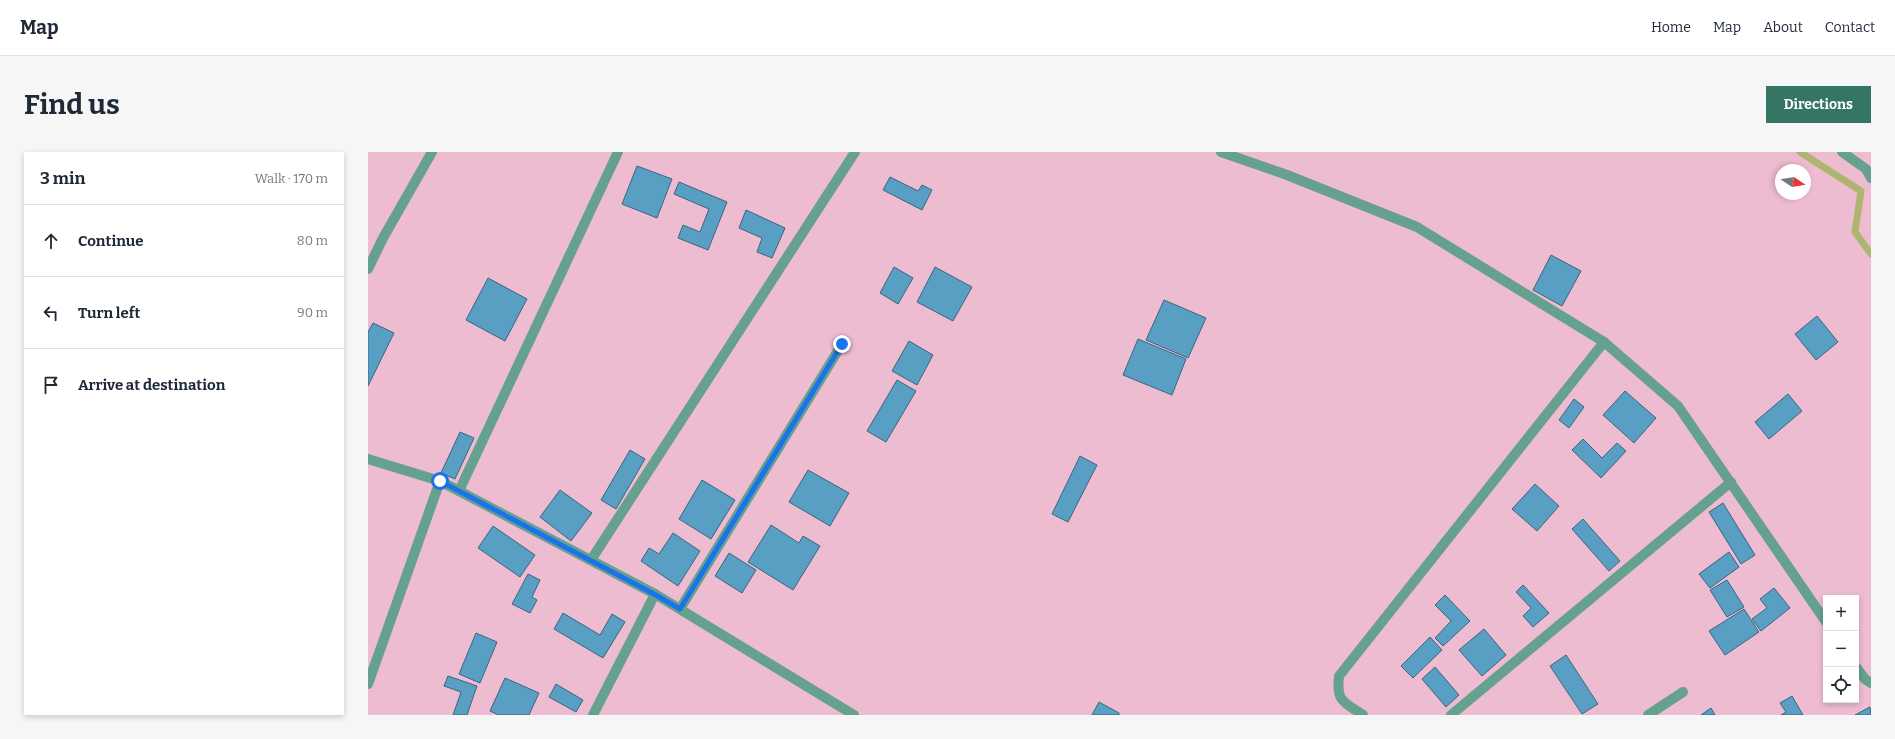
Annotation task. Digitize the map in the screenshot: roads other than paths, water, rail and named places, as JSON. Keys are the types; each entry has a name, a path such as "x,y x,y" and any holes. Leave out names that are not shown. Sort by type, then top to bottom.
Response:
{"street":[{"path":"368,269 383,238 432,152"},
{"path":"459,491 618,152"},
{"path":"591,560 855,152"},
{"path":"1221,152 1287,175 1417,227 1604,342 1678,406 1823,618"},
{"path":"1842,152 1866,169 1871,178"},
{"path":"1363,715 1343,702 1337,690 1339,676 1604,342"},
{"path":"680,609 842,344"},
{"path":"368,460 440,481 591,560 680,609 854,715"},
{"path":"368,684 440,481"},
{"path":"1452,715 1731,482"},
{"path":"593,715 654,594"},
{"path":"1859,671 1871,684"},
{"path":"1648,715 1683,692"}],"waterway":[{"path":"1800,152 1861,191 1855,232 1871,254"}]}
